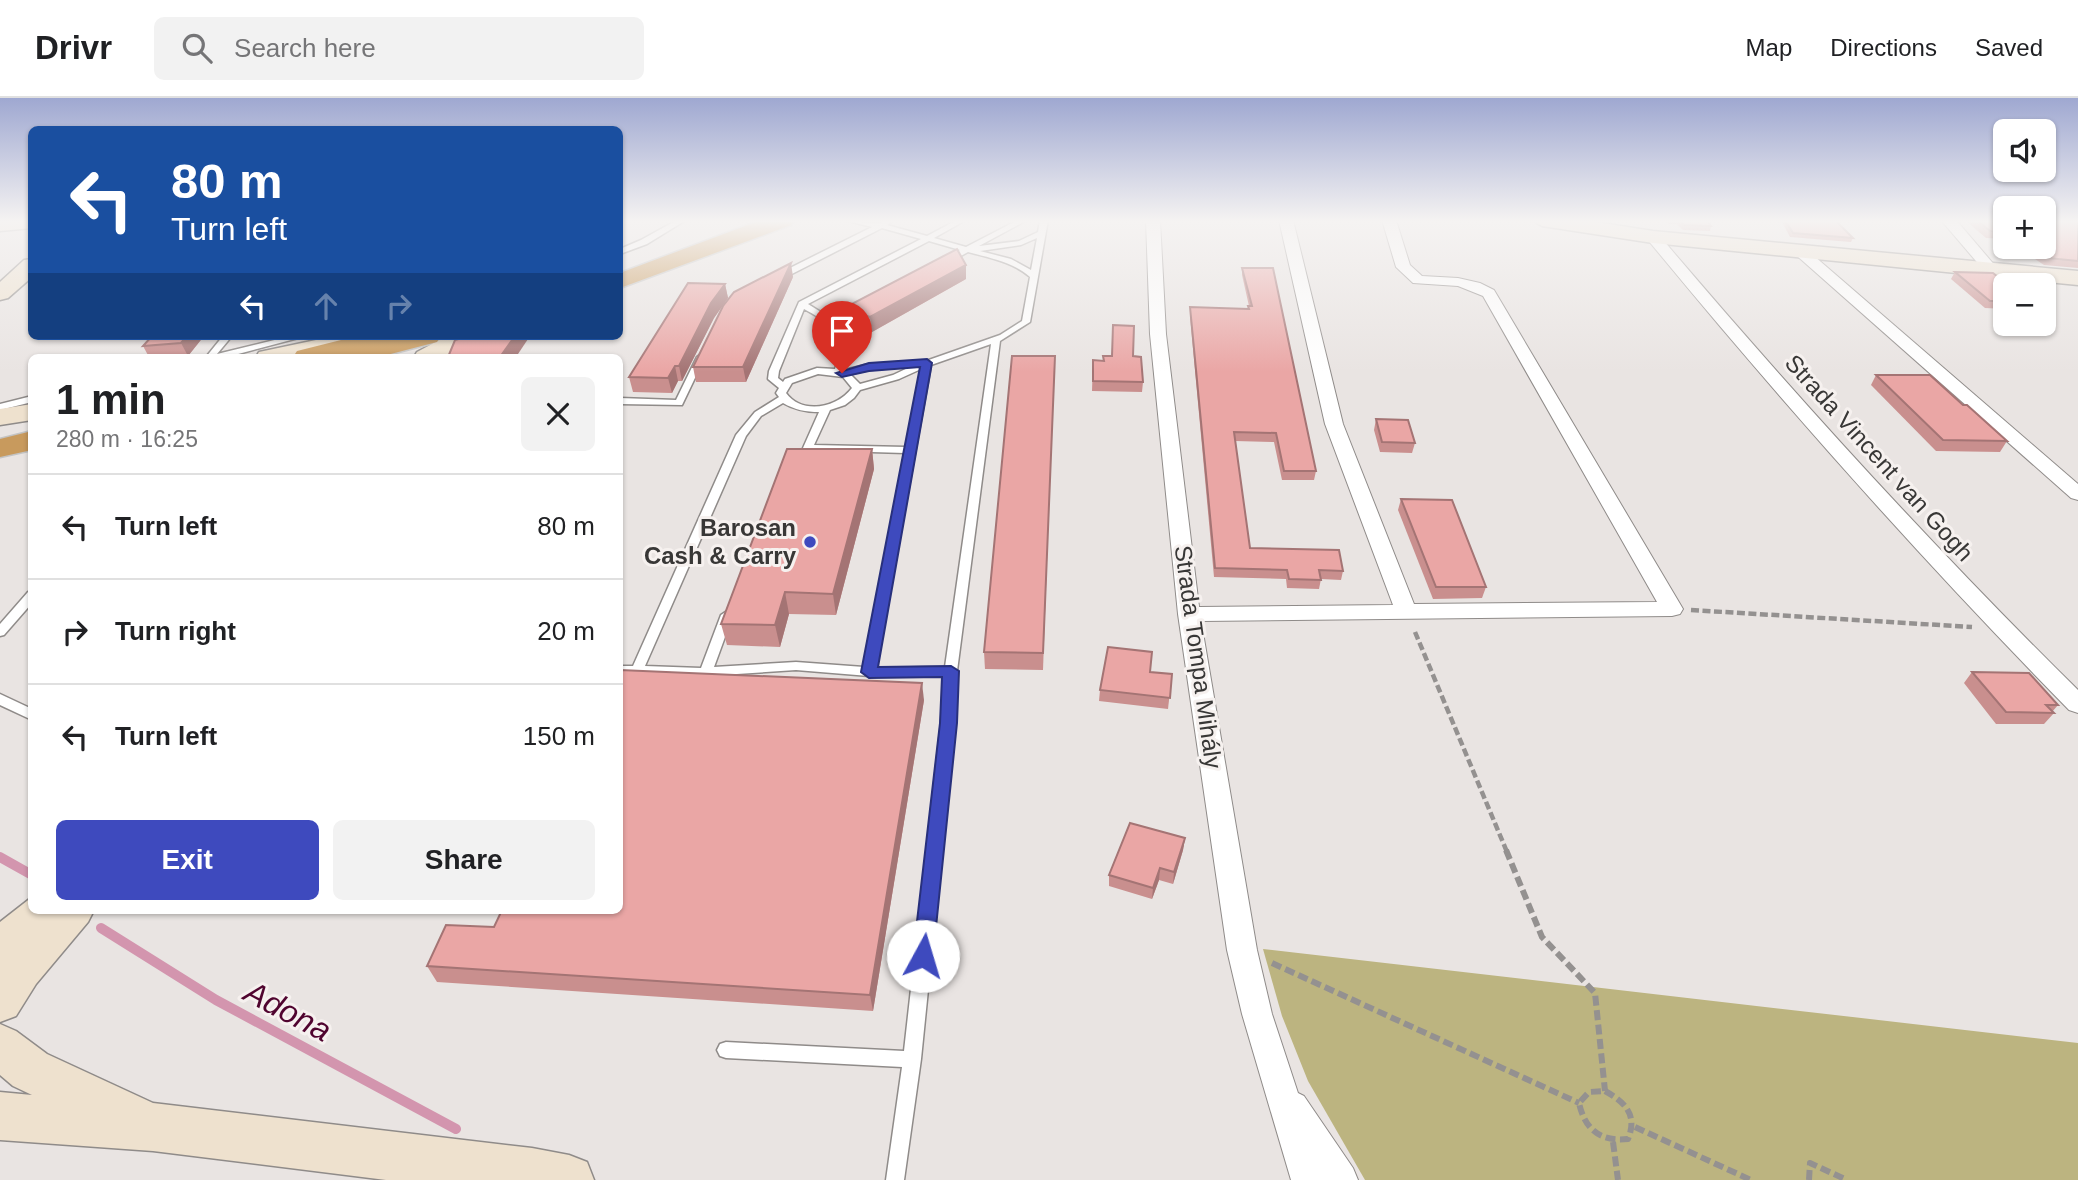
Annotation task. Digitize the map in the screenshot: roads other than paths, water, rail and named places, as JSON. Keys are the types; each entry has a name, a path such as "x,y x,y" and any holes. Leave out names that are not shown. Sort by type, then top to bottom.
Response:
{"highway":[{"path":"624,277 642,270"},
{"path":"319,354 374,340"},
{"path":"358,354 412,340"},
{"path":"0,435 28,428"},
{"path":"0,448 28,441"}],"street":[{"path":"0,293 26,270"},
{"name":"Strada Tompa Mihály","path":"1155,270 1158,334 1189,614 1242,950 1257,1014 1308,1180"},
{"path":"1298,270 1334,424 1406,611"},
{"path":"1189,614 1672,609 1489,293 1458,282 1418,280 1407,270"},
{"name":"Strada Vincent van Gogh","path":"1681,270 1855,471 2001,628 2078,704"},
{"path":"1822,270 2078,495"},
{"path":"1987,270 2078,278"},
{"path":"283,354 351,340"},
{"path":"431,354 459,340"},
{"path":"0,417 28,413"},
{"path":"0,948 39,914"},
{"path":"0,1002 21,970 70,914"},
{"path":"0,1046 30,1070 153,1127"},
{"name":"Strada Tompa Mihály","path":"1279,1087 1341,1180"},
{"path":"0,1116 153,1127 544,1178"}],"lane":[{"path":"773,280 790,270"},
{"path":"864,270 802,304 773,379 783,393 800,408 826,408 847,400 857,388 896,377 927,363 996,340 1026,322 1035,270"},
{"path":"1027,270 1034,277"},
{"path":"832,322 868,302"},
{"path":"802,304 832,322 846,342 847,353 840,373"},
{"path":"213,354 225,340"},
{"path":"228,354 286,340"},
{"path":"895,1180 912,1059 948,723 951,671 996,340"},
{"path":"623,401 679,403 708,343"},
{"path":"637,670 741,435 758,414 783,393 796,376 927,363"},
{"path":"869,672 927,363"},
{"path":"840,373 855,382 857,388"},
{"path":"0,407 28,401"},
{"path":"826,408 804,452 909,450"},
{"path":"0,632 28,600"},
{"path":"706,672 730,608"},
{"path":"623,670 706,672 796,667 869,672 951,671"},
{"path":"0,699 28,713"},
{"path":"726,1050 912,1059"}],"waterway":[{"name":"Adona","path":"0,857 28,873"},
{"name":"Adona","path":"101,928 216,1000 456,1129"}],"place":[{"name":"Barosan Cash & Carry","path":"810,542"}]}
